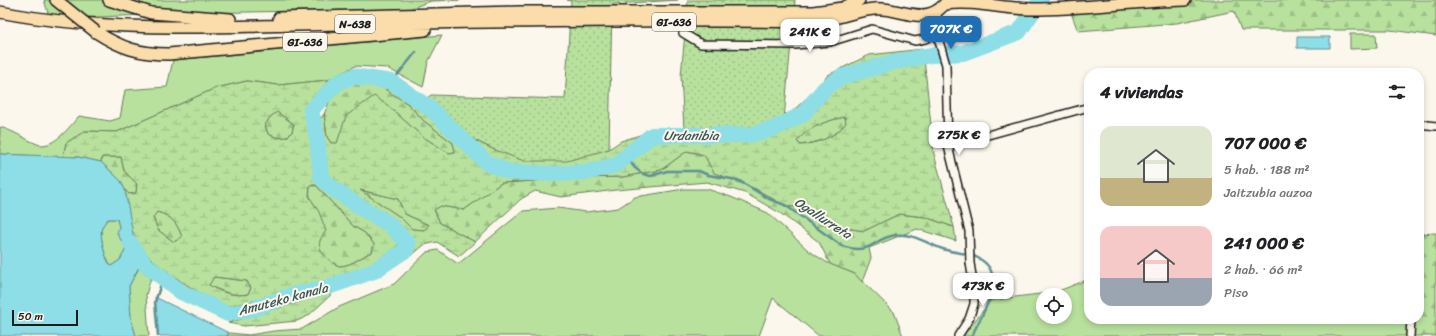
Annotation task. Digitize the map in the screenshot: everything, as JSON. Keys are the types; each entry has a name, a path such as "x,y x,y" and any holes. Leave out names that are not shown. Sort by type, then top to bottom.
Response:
{"main road":[{"name":"GI-636","path":"56,0 96,32 115,44 132,51 152,54 169,54 519,22 814,22 829,20 874,9 902,11 921,16"},
{"name":"GI-636","path":"108,0 151,14 235,19 520,12 812,12 843,8 859,0"},
{"path":"891,0 902,11"},
{"path":"985,0 996,5"},
{"path":"921,16 928,14 944,4 972,2 1020,9 1053,9 1185,0"},
{"name":"N-638","path":"0,12 50,21 109,26 519,22"},
{"name":"N-638","path":"191,26 235,19"}],"street":[{"path":"936,35 935,19 944,4"},
{"path":"921,16 929,21 936,35 946,65 948,146 968,224 974,304 969,319 958,336"},
{"path":"683,33 701,44 795,45 830,42 872,29 915,41 936,35"},
{"path":"948,146 1084,108"},
{"path":"1424,125 1436,126"},
{"path":"1410,336 1411,324"}],"green space":[{"path":"44,0 461,0 431,1 409,9 193,13 50,19"},
{"path":"567,0 678,0 612,4 609,149 567,161 524,161 495,150 468,137 427,98 431,95 565,99 571,1"},
{"path":"688,0 795,0 784,119 744,129 684,129 681,76"},
{"path":"1066,0 1436,0 1436,36 1390,30 1241,30 1234,11 1177,23 1078,31"},
{"path":"1350,34 1376,34 1377,48 1350,49"},
{"path":"442,35 428,62 423,87 387,68 355,66 328,80 278,85 247,81 216,88 117,132 85,131 66,143 63,157 0,154 0,127 37,144 43,145 49,144 61,136 79,116 110,121 120,118 125,90 167,87 173,60"},
{"path":"923,49 934,154 954,227 925,217 899,214 864,231 823,224 804,208 785,206 756,189 714,173 704,155 687,151 661,170 622,177 501,183 464,210 441,206 434,210 440,223 475,242 459,256 437,242 424,245 411,256 409,254 413,240 396,223 330,181 323,166 318,122 324,114 327,137 331,143 337,143 346,116 374,96 386,104 423,137 449,153 455,152 453,143 424,121 408,104 386,90 390,87 454,135 477,161 493,169 488,157 468,137 495,150 609,149 621,141 649,132 684,129 744,129 784,119 810,95 828,75 869,55","holes":["845,117 846,123 831,136 819,141 800,145 797,141 813,128 832,120","360,190 398,199 405,214 429,225 424,230 412,229 400,217"]},
{"path":"328,80 308,112 317,178 333,196 384,227 400,242 388,254 369,266 346,276 292,292 225,307 174,277 141,248 132,231 125,190 129,194 136,193 137,184 124,171 121,157 102,157 101,162 78,157 63,157 66,143 85,131 117,132 216,88 247,81 278,85","holes":["277,112 294,124 292,132 287,137 278,138 268,134 265,125 270,117","310,185 316,185 353,226 365,233 374,244 372,252 353,262 341,266 336,265 324,256 320,249 320,242 326,231 319,212 309,196","157,212 167,216 176,224 182,237 174,242 158,230 153,218","214,277 247,281 251,288 248,294 238,295 222,292 209,285"]},
{"path":"355,81 374,83 394,94 408,104 424,121 453,143 456,152 449,153 423,137 386,104 341,132 337,144 331,143 327,137 324,114 330,100 339,88"},
{"path":"277,112 294,124 292,132 288,137 278,138 268,134 265,125 270,117"},
{"path":"845,117 846,123 842,128 825,139 800,145 797,141 807,132 819,125"},
{"path":"687,151 704,155 785,206 804,208 823,224 864,231 899,214 925,217 954,227 956,241 917,229 869,248 871,258 862,282 855,274 830,264 819,242 780,213 745,193 707,182 616,190 561,197 535,191 521,199 475,242 440,223 434,209 441,206 464,210 501,183 622,177 661,170"},
{"path":"102,157 121,157 124,171 137,184 136,193 129,194 125,190 121,181 101,162"},
{"path":"310,185 316,185 353,226 365,233 374,244 372,252 353,262 341,266 334,264 321,253 318,246 320,238 318,224 310,199"},
{"path":"684,189 707,189 731,197 768,213 809,251 826,262 855,274 894,312 903,336 819,336 773,298 759,336 227,336 229,333 249,335 302,329 339,307 394,284 427,252 438,250 458,264 523,211 558,208 586,212 618,208 635,197"},
{"path":"359,190 398,199 405,214 429,225 424,230 412,229 400,217"},
{"path":"157,212 167,216 173,221 182,237 174,242 158,230 153,217"},
{"path":"108,219 117,219 119,227 118,233 126,249 120,260 111,266 105,253 101,236 102,227"},
{"path":"1436,233 1436,336 1406,336 1407,324 1424,324 1424,234"},
{"path":"139,268 151,277 146,295 149,336 136,336 131,319 129,286"},
{"path":"214,277 247,281 251,288 248,294 238,295 228,293 208,285"},
{"path":"1084,281 1084,324 1407,324 1406,336 963,336 991,300 1036,294 1036,324 1072,324 1072,288 1066,288"},
{"path":"335,291 308,316 297,321 244,326 228,323"}],"water":[{"path":"1297,37 1330,37 1330,48 1297,48"},
{"path":"0,154 78,157 101,162 121,181 125,190 133,234 145,255 129,286 131,319 136,336 0,336","holes":["108,219 117,219 119,227 117,233 126,249 120,260 111,266 105,253 101,231 102,226"]},
{"path":"155,297 229,333 226,336 158,336"}],"waterway":[{"name":"Urdanibia","path":"130,243 145,264 181,292 228,314 253,309 292,295 328,287 374,271 407,249 408,243 389,224 332,188 321,177 317,137 311,110 337,83 353,76 392,82 431,109 487,163 509,172 554,174 588,172 616,165 652,135 750,135 775,128 803,114 825,88 841,77 890,63 931,55 963,53 1019,32 1041,0"},
{"path":"392,82 416,52"},
{"name":"Ogallurreta","path":"626,156 635,168 643,174 651,176 667,171 699,171 708,175 738,180 769,199 785,205 842,246 852,249 866,248 882,239 896,235 903,235 946,250 971,255 978,258 988,265 992,274 993,284 987,306 972,336"},
{"path":"158,336 155,302 163,278"}],"water label":[{"name":"Amuteko kanala","path":"283,299"}]}
